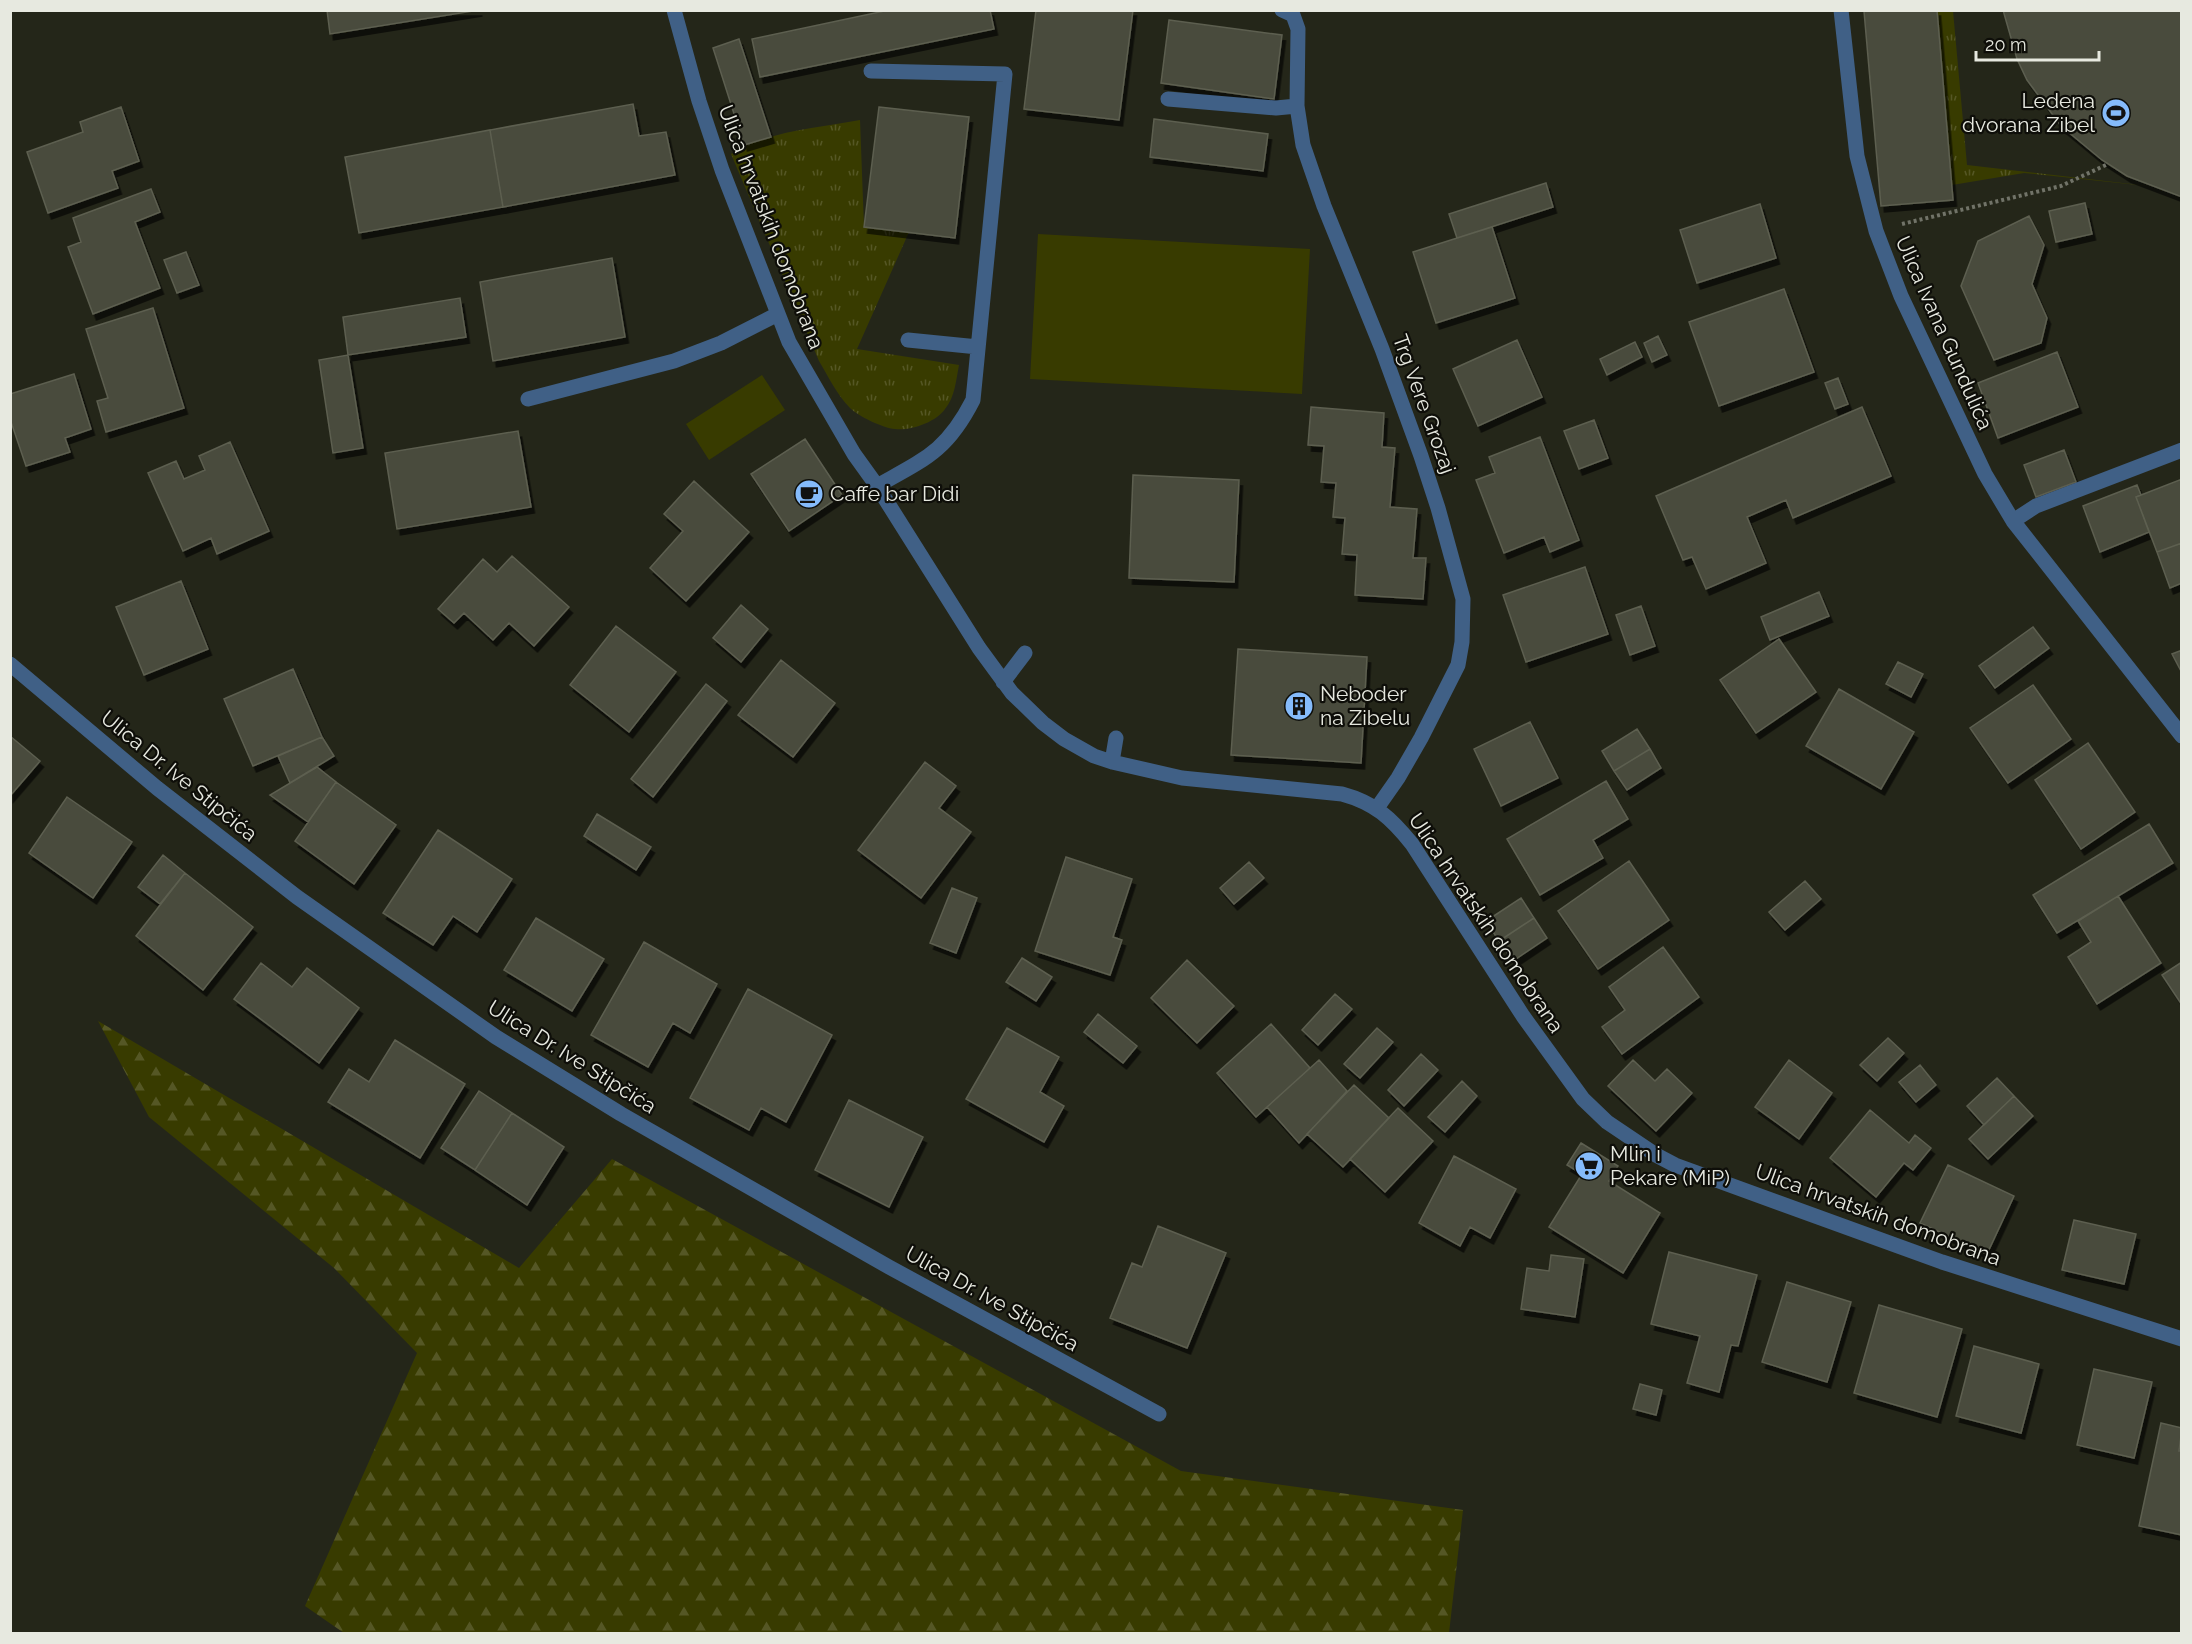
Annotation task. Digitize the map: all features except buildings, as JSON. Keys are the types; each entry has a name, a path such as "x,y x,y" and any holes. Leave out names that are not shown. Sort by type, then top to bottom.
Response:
{"street":[{"name":"Ulica hrvatskih domobrana","path":"674,10 699,101 722,170 789,342 854,454 877,486 941,590 1003,682 1043,723 1064,740 1094,756 1112,762 1182,778 1342,794 1358,798 1377,808 1395,823 1412,844 1523,1016 1579,1094 1607,1122 1676,1165 1942,1262 2181,1339"},
{"name":"Ulica Ivana Gundulića","path":"1841,10 1857,156 1876,231 1901,296 1949,400 1985,474 2013,521 2181,736"},
{"name":"Trg Vere Grozaj","path":"1288,13 1298,29 1297,106 1303,145 1421,456 1463,599 1462,642 1458,665 1398,778 1377,808"},
{"path":"871,70 1005,74 973,400 961,424 948,440 929,457 877,486"},
{"path":"1168,99 1276,108 1297,106"},
{"path":"528,399 674,361 721,343 778,314"},
{"path":"908,340 978,347"},
{"path":"2013,521 2036,506 2181,450"},
{"path":"1003,682 1025,653"},
{"name":"Ulica Dr. Ive Stipčića","path":"10,664 157,788 297,897 496,1036 621,1114 838,1238 1159,1414"},
{"path":"1112,762 1116,738"}],"path":[{"path":"1876,231 2061,186 2108,164"}],"green space":[{"path":"1937,11 1953,11 1967,165 2157,187 2024,173 1952,185"},
{"path":"860,120 864,227 909,232 857,349 959,365 953,394 945,409 929,422 908,429 890,428 865,418 850,408 837,391 819,361 731,154 745,146 776,135"},
{"path":"1038,234 1310,249 1302,394 1030,379"},
{"path":"762,375 785,410 709,460 686,424"},
{"path":"98,1021 519,1268 612,1159 1181,1471 1463,1510 1449,1633 344,1633 305,1606 417,1353 334,1268 149,1117"}],"place":[{"name":"Ledena dvorana Zibel","path":"2116,113"},
{"name":"Caffe bar Didi","path":"809,494"},
{"name":"Neboder na Zibelu","path":"1299,706"},
{"name":"Mlin i Pekare (MiP)","path":"1589,1166"}]}
